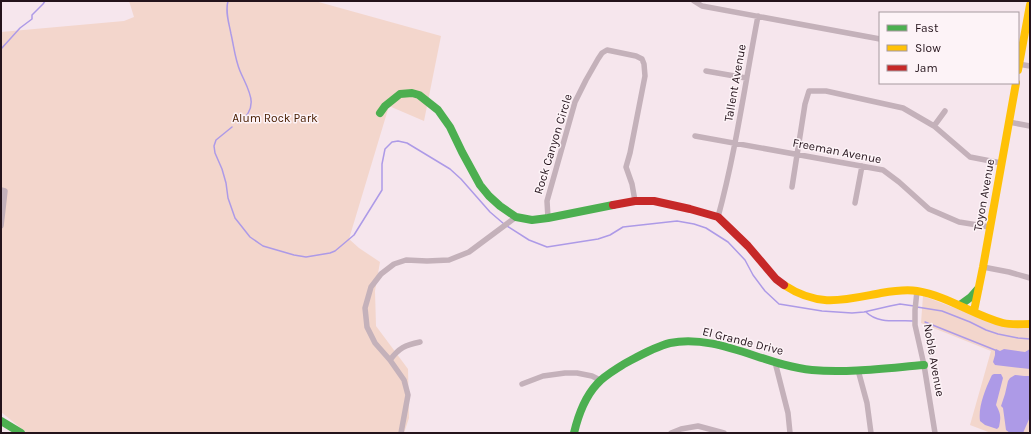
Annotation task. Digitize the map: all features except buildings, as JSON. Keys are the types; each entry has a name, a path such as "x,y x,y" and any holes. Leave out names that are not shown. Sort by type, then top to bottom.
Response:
{"street":[{"path":"694,1 702,6 879,39"},
{"path":"1019,61 1030,4 1027,1"},
{"name":"Tallent Avenue","path":"718,217 726,189 735,144 758,16"},
{"name":"Rock Canyon Circle","path":"548,218 547,201 575,102 598,59 602,53 607,50 636,56 642,59 644,64 645,76 626,167 632,184 635,201"},
{"path":"1019,66 1030,66"},
{"path":"706,71 746,78"},
{"name":"Toyon Avenue","path":"974,311 1016,84"},
{"path":"792,187 805,104 810,91 826,91 903,108 934,126 970,157 1001,163"},
{"path":"380,113 385,106 400,94 404,93 419,95 438,110 450,127 480,185 512,219"},
{"path":"934,126 945,111"},
{"path":"1009,122 1030,126"},
{"name":"Freeman Avenue","path":"695,136 882,170 899,182 929,209 958,222 990,227"},
{"path":"855,204 862,166"},
{"path":"1,226 3,191"},
{"path":"401,433 408,395 404,380 390,360 375,343 367,327 364,308 371,287 381,274 394,264 406,260 449,260 469,252 512,219 532,220 548,218 635,201 654,201 690,208 718,217 748,246 776,279 806,296 828,301 846,300 900,290 917,291 948,300 985,317 1004,323 1030,324"},
{"path":"983,267 1030,278"},
{"path":"960,305 971,297 979,288"},
{"name":"Noble Avenue","path":"917,291 915,325 936,433"},
{"name":"El Grande Drive","path":"574,433 575,426 583,407 600,380 617,368 650,350 670,343 690,341 711,343 775,362 814,370 858,370 924,365"},
{"path":"390,360 396,352 408,345 420,342"},
{"path":"775,362 788,413 790,433"},
{"path":"858,370 867,404 871,433"},
{"path":"522,384 542,376 565,373 577,373 592,376 600,380"},
{"path":"1,421 21,433"},
{"path":"670,433 681,429 698,426 724,433"}],"green space":[{"name":"Alum Rock Park","path":"129,1 315,1 441,36 424,121 389,106 349,239 359,248 380,262 375,291 376,326 408,369 409,418 404,433 27,433 1,412 1,32 124,21 134,17"},
{"path":"923,296 1003,326 1030,328 1030,433 991,433 970,425 991,351 921,323"}],"shaded area":[{"path":"996,349 1000,351 1004,349 1025,352 1030,349 1030,369 995,365 993,362"},
{"path":"1001,374 1003,378 996,405 1000,413 999,427 997,429 985,425 980,421 981,404 984,393 992,375"},
{"path":"1015,375 1030,376 1030,417 1023,433 1010,433 1006,430 1003,408 1001,406 1008,381"}],"waterway":[{"path":"1,49 20,28 32,19 32,15 45,1"},
{"path":"228,1 228,18 238,66 251,98 250,110 246,117 239,123"},
{"path":"232,127 216,140 214,146 215,153 222,169 228,198 235,218 250,237 263,246 306,257 335,251 354,235 382,190 382,164 385,149 392,142 398,141 407,143 450,169 461,179 490,212 504,224"},
{"path":"507,226 529,240 547,247 598,239 610,235 623,227 677,221 694,224 706,228 728,242 745,260 753,275 765,291 779,304 822,311 852,313 864,312 900,304 914,306"},
{"path":"917,307 942,311 998,334 1030,339"},
{"path":"866,312 871,316 882,320 913,321"},
{"path":"925,322 995,350"}],"traffic: fast":[{"path":"380,113 385,106 400,94 412,93 419,95 438,110 450,127 480,185 500,206 516,217 532,220 613,205"},
{"path":"960,305 971,297 978,289"},
{"path":"574,433 580,413 593,389 600,381 624,364 652,349 670,343 687,341 705,342 741,351 777,363 812,370 854,371 924,365"},
{"path":"1,421 21,433"}],"traffic: slow":[{"path":"1019,65 1030,5"},
{"path":"974,311 1016,84"},
{"path":"784,285 809,297 831,300 843,300 894,291 917,291 928,293 950,301 992,320 1003,323 1030,324"}],"traffic: jam":[{"path":"613,205 635,201 654,201 718,217 748,246 776,279 784,285"}]}
